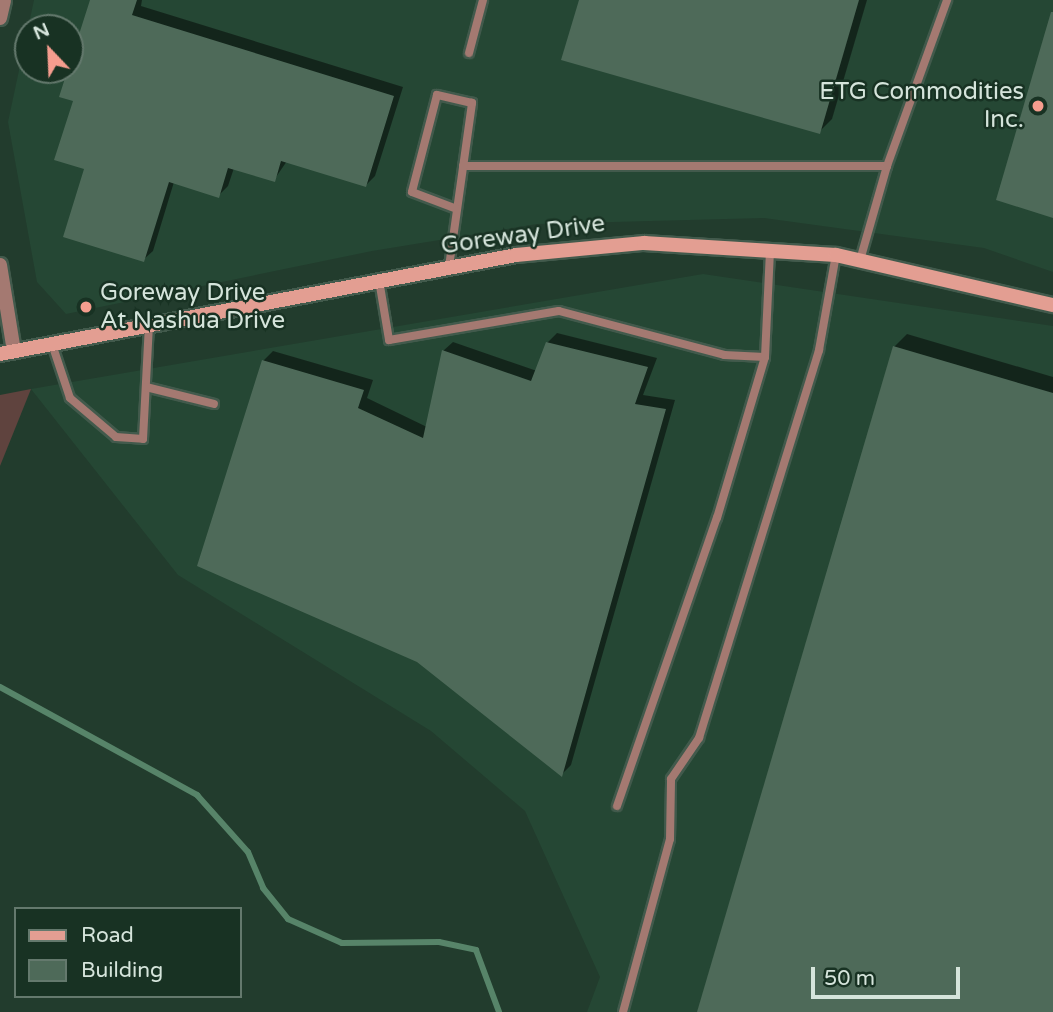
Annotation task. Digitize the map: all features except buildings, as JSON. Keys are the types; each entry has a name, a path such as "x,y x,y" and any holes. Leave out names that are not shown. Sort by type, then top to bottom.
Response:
{"main road":[{"name":"Goreway Drive","path":"7,353 516,255 644,243 836,255 1053,305"}],"street":[{"path":"0,18 4,0"},
{"path":"0,265 7,353"}],"lane":[{"path":"469,53 483,0"},
{"path":"860,260 887,166 947,0"},
{"path":"449,267 472,103 437,95 412,192 457,209"},
{"path":"463,166 887,166"},
{"path":"617,806 717,518 765,357 770,251"},
{"path":"623,1012 670,839 671,779 699,738 819,350 836,255"},
{"path":"379,280 389,340 559,311 724,355 765,357"},
{"path":"52,344 70,398 116,437 143,439 149,325"},
{"path":"146,387 214,404"}],"shaded area":[{"path":"34,0 1053,0 1053,272 984,248 764,218 537,224 372,251 66,314 37,282 8,122 16,84 84,84 84,14 31,14"},
{"path":"703,274 1053,326 1053,1012 587,1012 600,977 525,811 431,731 178,575 31,389"},
{"path":"31,389 0,466 0,395"}],"waterway":[{"path":"0,687 197,795 248,852 263,888 288,919 342,943 439,942 476,950 499,1012"}],"place":[{"name":"ETG Commodities Inc.","path":"1038,106"},
{"name":"Goreway Drive At Nashua Drive","path":"86,307"}]}
